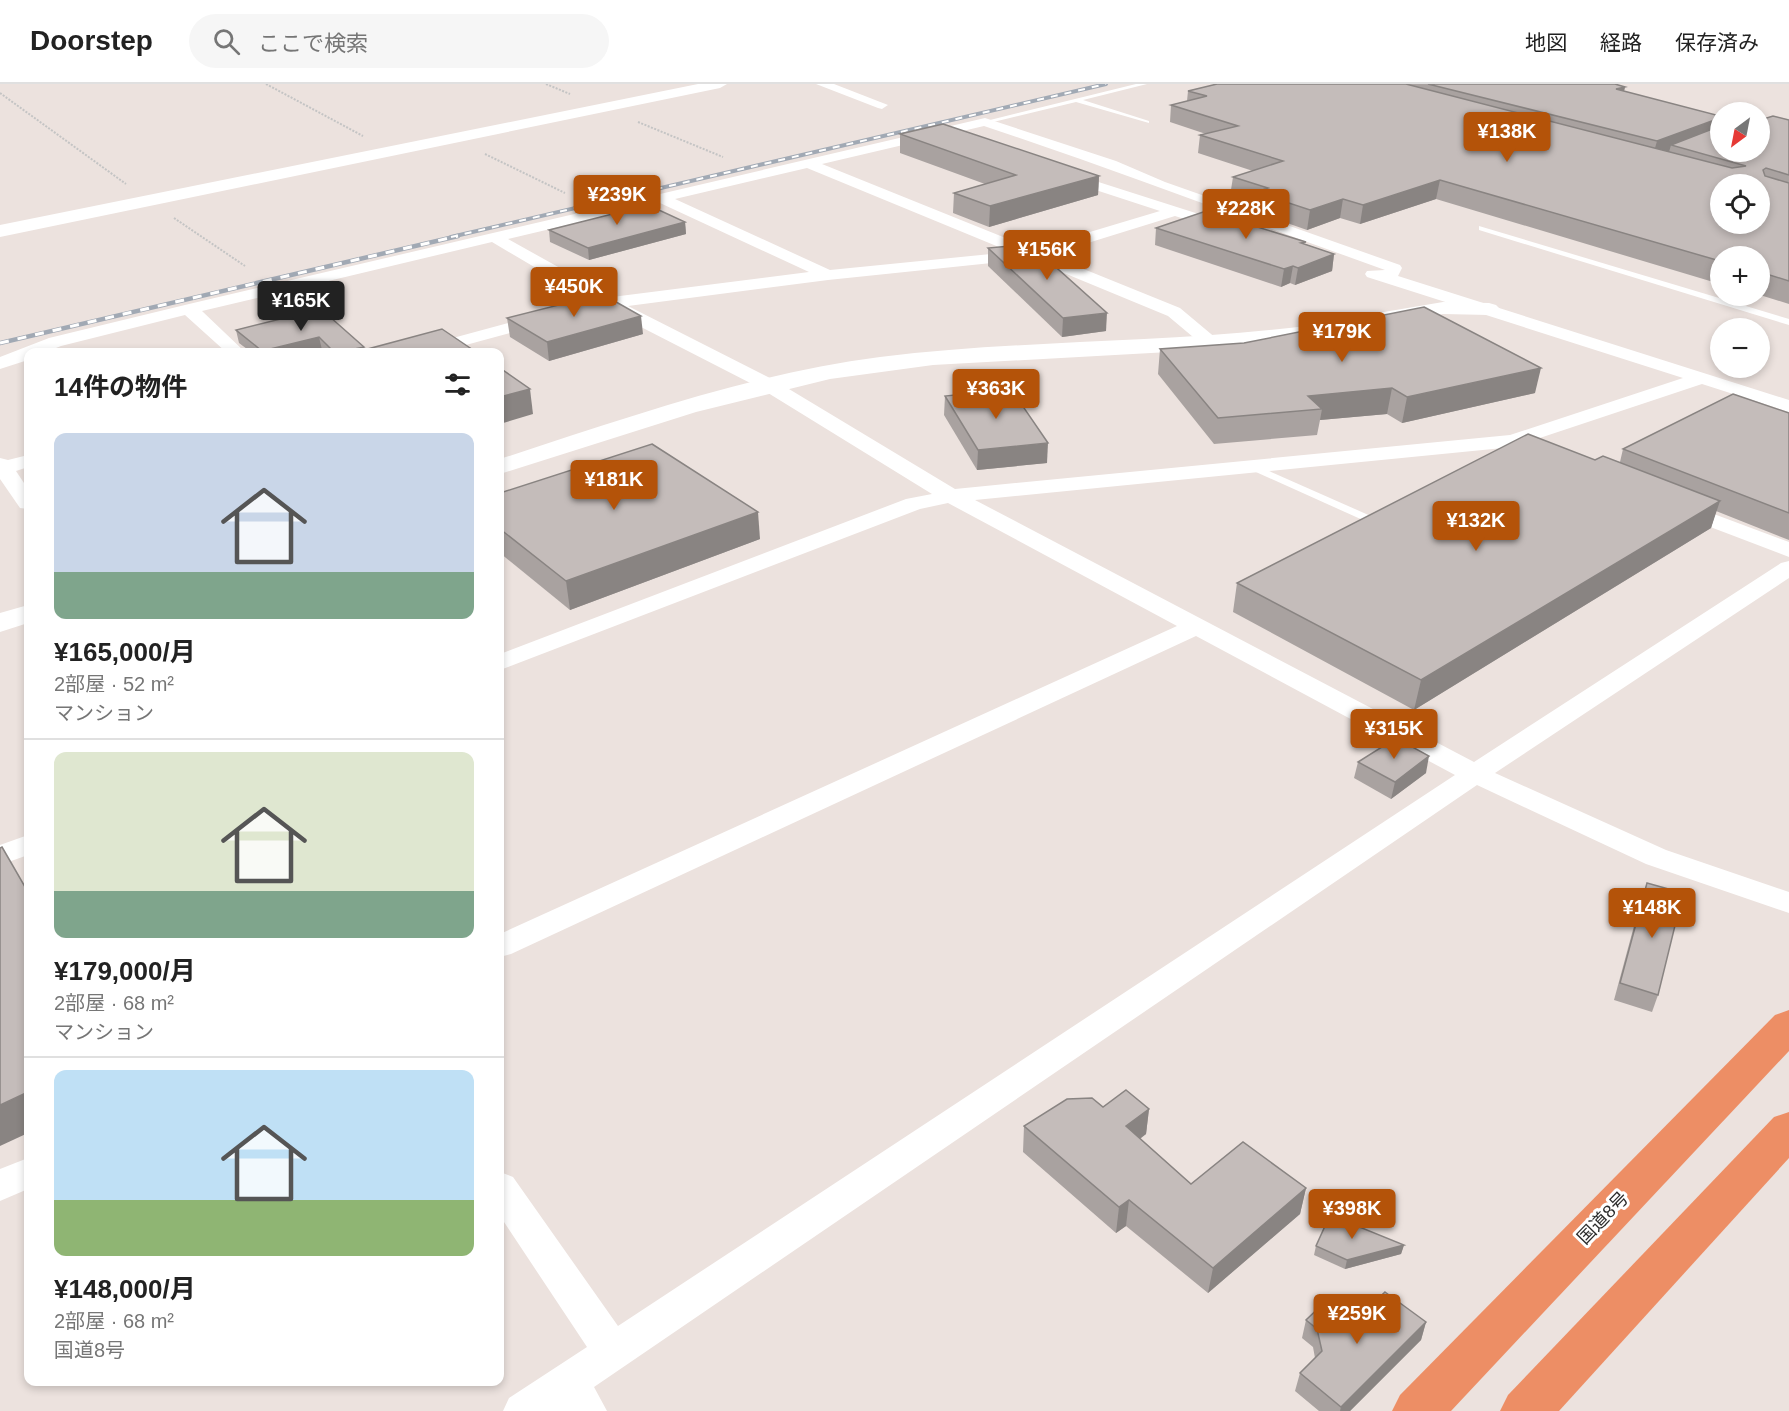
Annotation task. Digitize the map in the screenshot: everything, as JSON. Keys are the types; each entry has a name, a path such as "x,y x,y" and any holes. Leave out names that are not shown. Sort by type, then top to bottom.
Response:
{"highway":[{"name":"国道8号","path":"1418,1411 1789,1025"},
{"path":"1526,1411 1789,1129"}],"street":[{"path":"0,231 720,84"},
{"path":"822,84 882,105"},
{"path":"41,348 55,342 189,309 986,122 1111,164 1160,186 1394,268 1388,279"},
{"path":"939,133 972,144"},
{"path":"809,164 1174,312 1211,343"},
{"path":"1051,170 1242,233"},
{"path":"661,198 828,275"},
{"path":"585,307 828,275 1034,254 1056,249 1205,200"},
{"path":"494,237 610,303 767,384 951,496 1475,774 1656,857 1789,903"},
{"path":"1275,243 1789,406"},
{"path":"1363,323 1401,313 1443,308 1489,309"},
{"path":"189,309 232,348"},
{"path":"436,348 563,313"},
{"path":"504,466 767,384 878,364 963,356 1211,343 1279,337 1331,328"},
{"path":"0,363 24,355"},
{"path":"504,661 914,504 951,496 1513,441 1702,378"},
{"path":"1513,441 1546,454"},
{"path":"24,462 1,467 24,498"},
{"path":"1657,498 1789,550"},
{"path":"524,1411 577,1397 613,1352 1475,774 1789,568"},
{"path":"0,623 24,615"},
{"path":"504,944 1197,626"},
{"path":"0,855 24,846"},
{"path":"0,1186 24,1174"},
{"path":"504,1193 613,1352"}],"lane":[{"path":"986,122 1144,84"},
{"path":"1076,100 1147,122"},
{"path":"1482,228 1789,322"},
{"path":"1251,466 1369,519"}],"path":[{"path":"266,84 358,133"},
{"path":"0,93 148,200 245,266"},
{"path":"453,138 565,193"}],"building":[{"path":"1217,84 1406,84 1732,168 1746,166 1732,162 1770,162 1770,117 1789,120 1789,175 1766,168 1763,170 1764,174 1710,174 1710,234 1770,234 1770,177 1789,183 1789,281 1770,275 1770,246 1710,246 1710,258 1440,180 1363,205 1343,199 1310,210 1256,192 1268,188 1233,177 1283,161 1200,135 1238,126 1171,105 1207,96 1188,91"},
{"path":"1428,84 1615,84 1625,87 1616,89 1710,113 1710,122 1657,141"},
{"path":"943,124 1099,176 990,206 954,193 1016,175 900,134"},
{"path":"1710,130 1710,156 1671,145"},
{"path":"648,205 685,222 588,248 549,230"},
{"path":"1206,211 1306,242 1301,243 1334,254 1298,268 1293,266 1284,269 1156,228"},
{"path":"1030,244 1107,313 1063,318 988,248"},
{"path":"602,294 641,316 547,342 507,318"},
{"path":"1424,307 1541,368 1407,397 1392,388 1308,396 1322,409 1218,418 1160,349 1244,343"},
{"path":"321,309 364,347 330,348 319,337 274,348 258,348 236,330"},
{"path":"442,329 470,348 371,348"},
{"path":"504,371 530,389 504,396"},
{"path":"1011,389 1048,443 978,450 945,396"},
{"path":"1733,394 1789,413 1789,513 1623,449"},
{"path":"1528,434 1595,460 1603,456 1720,501 1421,680 1237,583"},
{"path":"652,444 758,512 566,581 504,532 504,492"},
{"path":"1396,738 1429,756 1395,782 1358,762"},
{"path":"2,847 24,885 24,1094 0,1105 0,848"},
{"path":"1647,883 1683,893 1658,995 1620,983"},
{"path":"1126,1090 1149,1109 1126,1126 1191,1184 1243,1142 1306,1188 1213,1268 1129,1200 1119,1207 1024,1126 1067,1099 1092,1098 1103,1107"},
{"path":"1330,1215 1404,1245 1347,1260 1316,1246"},
{"path":"1385,1292 1426,1322 1341,1407 1300,1373 1322,1351 1317,1329 1306,1320 1326,1301 1339,1310 1364,1312"}],"railway":[{"path":"451,237 1106,84"},
{"path":"0,343 458,236"}]}
